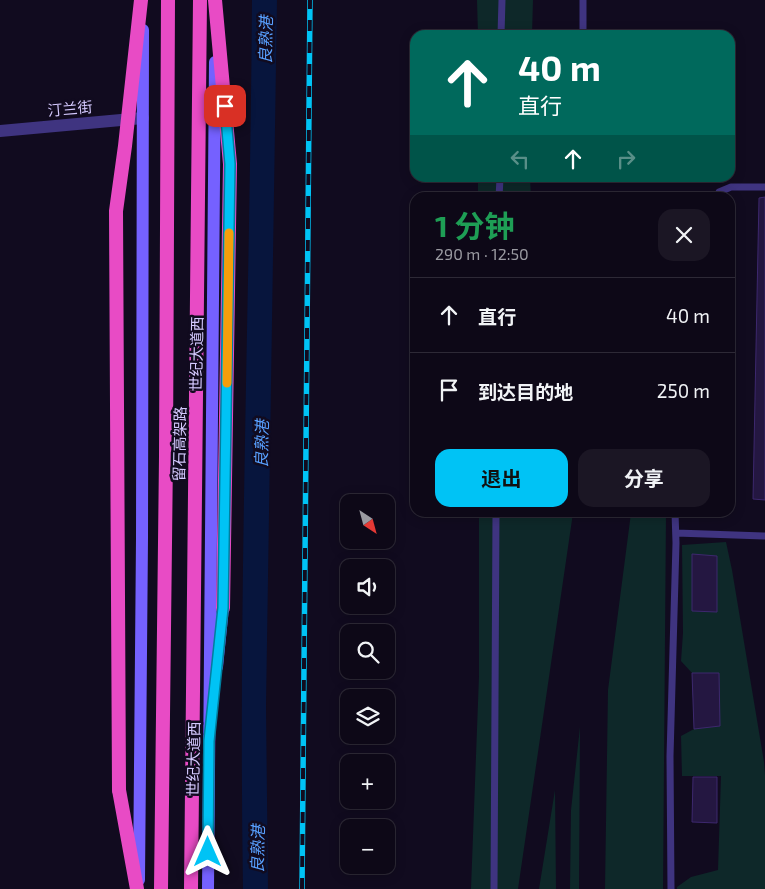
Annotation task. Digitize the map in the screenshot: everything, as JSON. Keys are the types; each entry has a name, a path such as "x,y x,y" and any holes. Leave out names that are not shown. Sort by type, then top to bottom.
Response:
{"highway":[{"path":"138,889 119,790 116,211 142,0"},
{"name":"留石高架路","path":"161,889 166,456 168,0"},
{"name":"留石高架路","path":"191,889 200,0"},
{"path":"215,0 230,164 223,608"}],"main road":[{"path":"138,889 142,548 142,0"},
{"name":"世纪大道西","path":"208,889 215,0"},
{"path":"209,741 223,608"}],"street":[{"name":"汀兰街","path":"0,131 143,118"}],"lane":[{"path":"501,30 502,0"},
{"path":"583,30 584,0"},
{"path":"719,192 730,187 765,187"},
{"path":"494,889 496,517"},
{"path":"671,889 670,756 675,517"},
{"path":"676,533 765,536"}],"green space":[{"path":"477,0 533,0 532,30 478,30"},
{"path":"478,182 530,182 531,192 478,192"},
{"path":"479,517 572,517 518,889 471,889 479,676"},
{"path":"630,517 666,517 663,889 605,889 608,690"},
{"path":"726,542 764,762 765,889 677,889 677,887 691,877 718,870 721,776 682,776 681,736 694,729 692,673 681,661 683,633 682,545"},
{"path":"580,727 579,889 570,889 571,810"},
{"path":"555,790 556,889 539,889"}],"water":[{"name":"良熟港","path":"252,0 277,0 266,706 268,889 243,889 243,556"}],"building":[{"path":"765,197 765,500 753,499 759,198"},
{"path":"692,554 717,556 717,612 692,611"},
{"path":"692,673 719,673 720,726 694,729"},
{"path":"693,777 717,777 717,823 692,822"}],"railway":[{"path":"302,889 310,0"}],"slow traffic":[{"path":"227,383 229,233"}],"route":[{"path":"208,852 209,741 223,608 230,164 225,106"}]}
